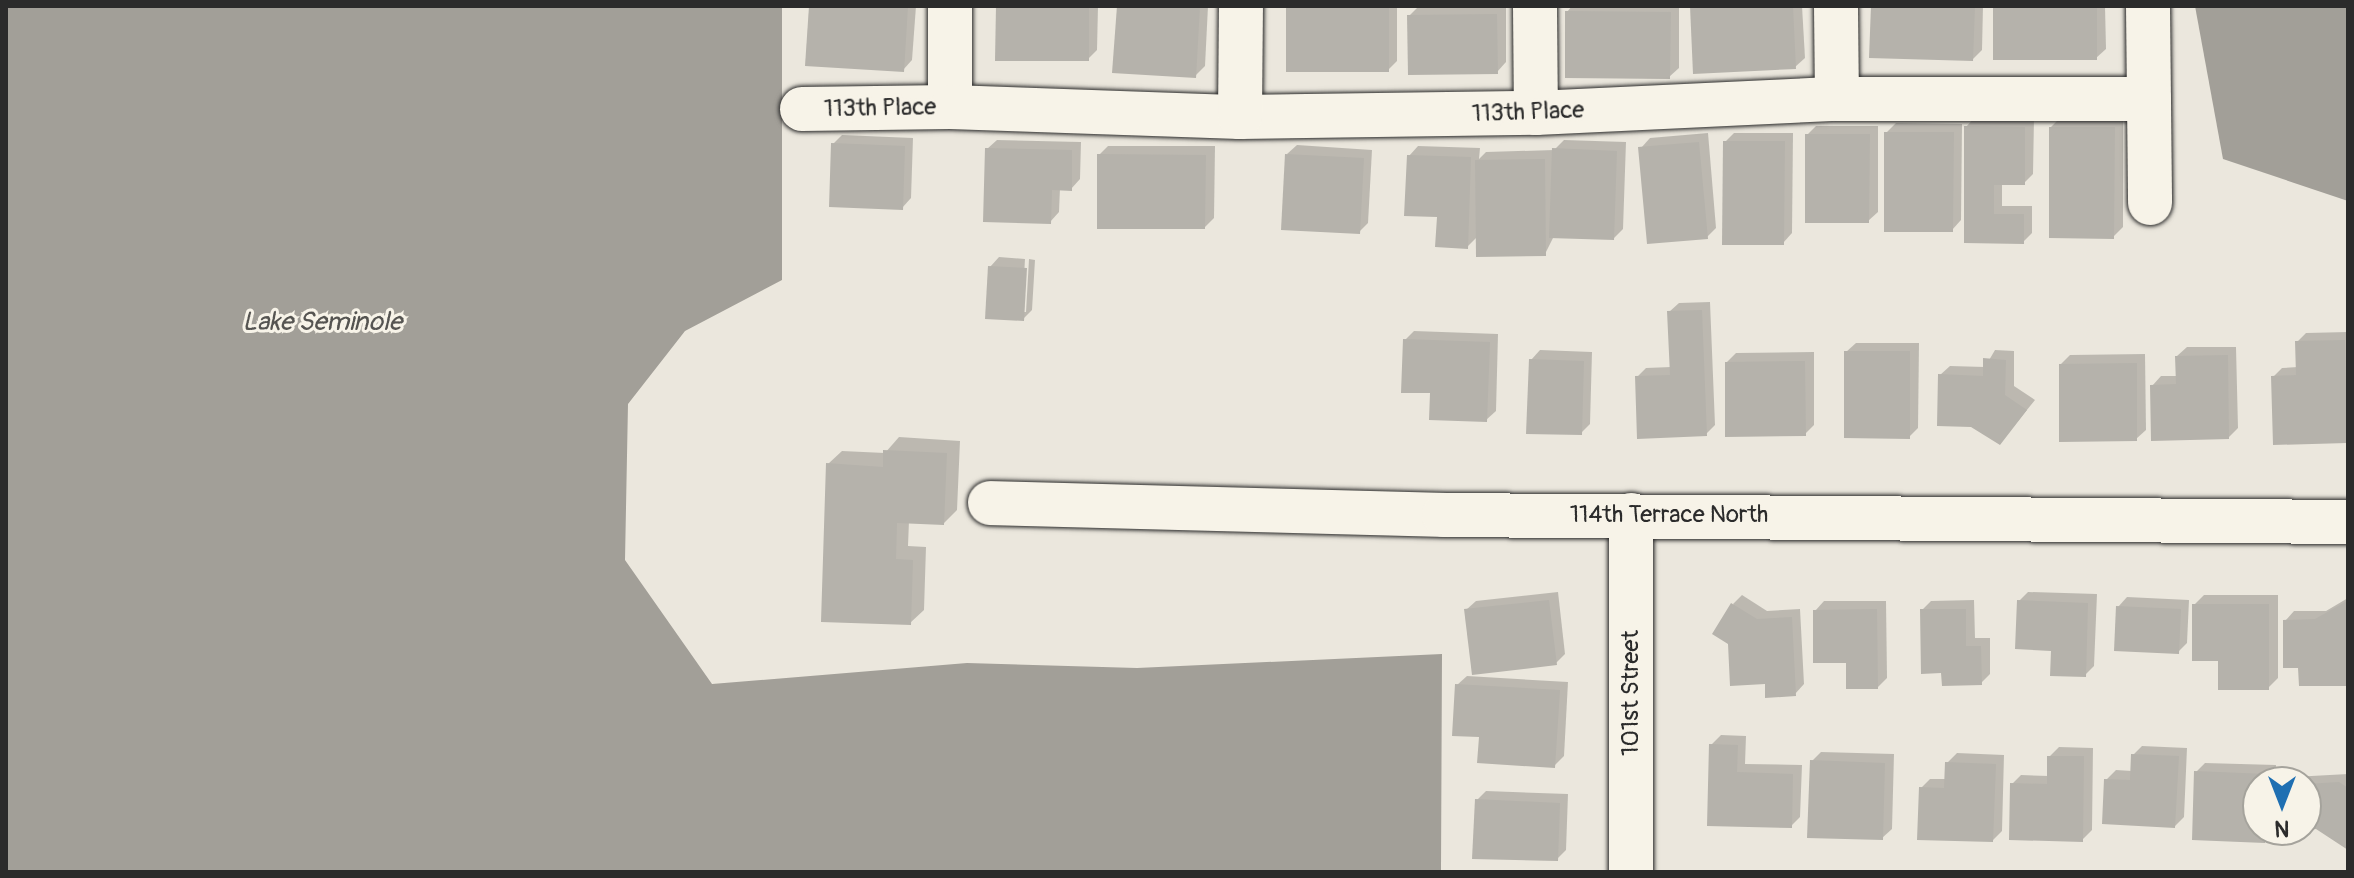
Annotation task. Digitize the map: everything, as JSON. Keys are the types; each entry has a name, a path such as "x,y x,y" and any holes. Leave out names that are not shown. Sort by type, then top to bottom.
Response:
{"street":[{"path":"950,6 950,107"},
{"path":"1240,117 1241,6"},
{"path":"1535,6 1536,113"},
{"path":"1836,6 1837,99"},
{"path":"2148,6 2150,203"},
{"name":"113th Place","path":"802,109 950,107 1240,117 1536,113 1837,99 2149,99"},
{"name":"114th Terrace North","path":"990,503 1631,515 2348,522"},
{"name":"101st Street","path":"1631,515 1631,872"}],"water":[{"name":"Lake Seminole","path":"6,6 782,6 782,280 685,331 628,404 625,560 712,684 967,663 1137,668 1442,654 1441,872 6,872"},
{"path":"2195,6 2348,6 2348,201 2223,159"}],"building":[{"path":"809,6 908,6 904,72 805,66"},
{"path":"996,6 1089,6 1089,61 995,61"},
{"path":"1117,6 1200,6 1196,78 1112,73"},
{"path":"1286,6 1389,6 1389,72 1286,72"},
{"path":"1690,6 1793,6 1796,69 1693,74"},
{"path":"1871,6 1975,6 1973,61 1869,58"},
{"path":"1993,6 2097,6 2097,60 1993,60"},
{"path":"1565,11 1671,12 1670,79 1565,78"},
{"path":"1497,14 1498,74 1408,75 1407,15"},
{"path":"1964,126 2025,127 2025,185 1994,185 1994,214 2024,214 2024,244 1964,243"},
{"path":"2049,127 2115,127 2114,239 2049,238"},
{"path":"1884,132 1954,132 1953,232 1884,232"},
{"path":"1805,134 1870,134 1869,223 1805,223"},
{"path":"1723,141 1785,141 1784,245 1722,245"},
{"path":"1699,142 1708,239 1647,244 1638,147"},
{"path":"831,143 905,146 903,210 829,207"},
{"path":"985,148 1072,150 1072,191 1052,190 1051,224 983,222"},
{"path":"1552,148 1617,151 1614,240 1549,238"},
{"path":"1097,154 1206,155 1205,229 1097,229"},
{"path":"1285,154 1364,158 1360,234 1281,230"},
{"path":"1407,155 1471,157 1468,249 1435,247 1437,217 1404,216"},
{"path":"1545,159 1546,256 1476,257 1475,160"},
{"path":"988,266 1027,268 1024,321 985,319"},
{"path":"1702,310 1707,436 1637,439 1635,376 1670,375 1667,311"},
{"path":"1403,339 1490,342 1487,422 1429,420 1430,393 1401,393"},
{"path":"2345,340 2347,443 2273,445 2271,376 2296,375 2295,341"},
{"path":"1844,351 1910,351 1910,439 1844,438"},
{"path":"2228,355 2229,439 2151,441 2150,385 2176,384 2175,356"},
{"path":"1983,358 2006,360 2005,395 2027,410 2000,445 1971,427 1937,426 1938,374 1983,376"},
{"path":"1529,359 1584,361 1582,435 1526,434"},
{"path":"1805,361 1806,436 1725,437 1725,362"},
{"path":"2137,363 2137,441 2059,442 2059,364"},
{"path":"883,450 947,453 944,525 897,523 896,559 913,560 911,625 821,622 826,463 883,467"},
{"path":"1549,600 1557,665 1472,675 1464,609"},
{"path":"2017,600 2088,603 2086,677 2050,676 2051,651 2015,649"},
{"path":"2347,601 2348,686 2299,686 2298,668 2283,668 2283,620 2315,619"},
{"path":"1731,603 1757,619 1792,617 1796,696 1765,698 1765,684 1730,686 1728,644 1712,634"},
{"path":"2192,604 2269,604 2269,690 2218,690 2218,661 2192,661"},
{"path":"2116,606 2181,609 2179,654 2114,651"},
{"path":"1877,609 1878,689 1846,689 1846,663 1813,663 1813,610"},
{"path":"1920,609 1966,609 1966,646 1981,646 1982,685 1942,686 1941,673 1921,674"},
{"path":"1455,684 1560,690 1555,768 1477,763 1479,737 1452,736"},
{"path":"1709,744 1738,745 1737,772 1793,774 1792,828 1707,826"},
{"path":"2131,754 2179,756 2175,828 2102,824 2104,779 2130,780"},
{"path":"2047,756 2084,756 2083,842 2009,840 2010,783 2047,784"},
{"path":"1810,760 1885,763 1883,840 1807,838"},
{"path":"1945,762 1996,764 1993,842 1917,840 1919,787 1944,788"},
{"path":"2194,771 2242,773 2242,842 2192,840"},
{"path":"2339,782 2348,788 2348,850 2322,833 2322,783"},
{"path":"1475,799 1560,803 1558,861 1472,859"}]}
